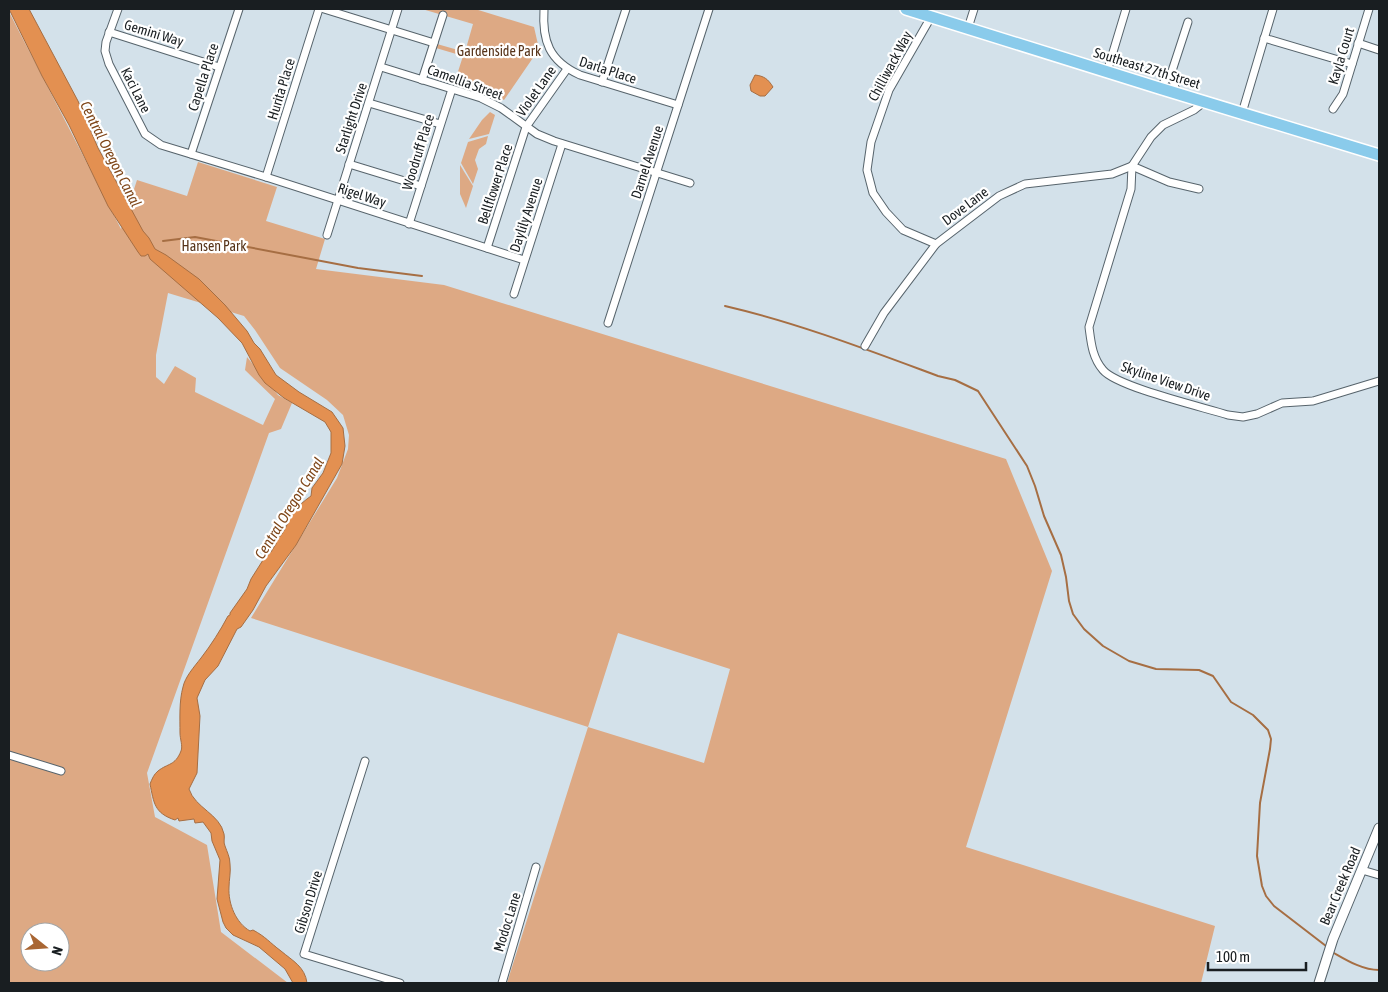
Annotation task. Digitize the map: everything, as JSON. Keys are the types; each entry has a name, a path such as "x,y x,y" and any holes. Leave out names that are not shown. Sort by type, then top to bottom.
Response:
{"main road":[{"name":"Southeast 27th Street","path":"906,9 1379,155"}],"street":[{"name":"Kaci Lane","path":"118,9 109,32 105,51 109,64 145,134 160,145 191,154"},
{"name":"Capella Place","path":"191,154 239,9"},
{"name":"Hurita Place","path":"266,177 319,9"},
{"path":"324,9 434,43"},
{"name":"Starlight Drive","path":"327,236 398,9"},
{"name":"Darla Place","path":"544,9 543,27 548,47 567,69 580,75 678,105"},
{"path":"602,82 626,9"},
{"name":"Darnel Avenue","path":"608,323 709,9"},
{"path":"968,28 974,9"},
{"path":"1107,72 1126,9"},
{"path":"1242,113 1273,9"},
{"name":"Kayla Court","path":"1333,108 1343,94 1369,9"},
{"path":"422,80 443,15"},
{"name":"Chilliwack Way","path":"931,17 889,90 871,142 866,170 873,193 902,230 936,244"},
{"path":"1159,88 1171,74 1188,22"},
{"name":"Gemini Way","path":"109,32 219,67"},
{"path":"1264,38 1352,64"},
{"path":"1358,43 1379,50"},
{"name":"Camellia Street","path":"381,67 493,104 526,128 562,144 690,183"},
{"name":"Violet Lane","path":"526,128 567,69"},
{"path":"1171,74 1177,94"},
{"name":"Woodruff Place","path":"409,224 452,89"},
{"name":"Skyline View Drive","path":"1204,102 1194,110 1163,126 1151,137 1132,166 1131,189 1089,327 1095,359 1104,372 1129,385 1228,415 1243,417 1257,414 1282,403 1313,401 1379,381"},
{"path":"369,103 440,124"},
{"name":"Bellflower Place","path":"487,248 526,128"},
{"name":"Daylily Avenue","path":"514,294 562,144"},
{"name":"Rigel Way","path":"191,154 524,260"},
{"path":"349,164 421,186"},
{"path":"1132,166 1168,182 1199,190"},
{"name":"Dove Lane","path":"865,346 884,313 936,244 999,196 1025,184 1112,174 1132,166"},
{"path":"9,755 61,771"},
{"name":"Gibson Drive","path":"365,762 304,954 400,983"},
{"name":"Bear Creek Road","path":"1319,983 1333,940 1379,828"},
{"name":"Modoc Lane","path":"502,983 536,867"},
{"path":"1362,870 1379,875"}],"green space":[{"name":"Gardenside Park","path":"422,9 475,9 534,27 539,49 504,100 485,91 455,81 463,56 436,48 437,44 465,52 473,24"},
{"name":"Hansen Park","path":"9,12 121,229 137,180 187,196 198,162 277,187 266,221 325,239 316,269 444,285 1006,459 1052,571 966,847 1215,926 1201,983 507,983 588,727 251,618 337,478 348,449 349,435 343,415 327,400 280,368 244,316 168,293 156,355 156,377 164,384 175,366 196,378 195,392 263,425 275,399 245,370 247,357 278,395 292,403 281,429 269,433 147,773 155,817 207,845 221,932 288,983 9,983","holes":["618,633 730,669 704,763 588,727"]},
{"path":"490,112 495,115 489,134 469,139 482,120"},
{"path":"488,136 486,144 479,149 475,160 478,169 473,184 461,163 468,142"},
{"path":"460,165 473,186 466,208 460,194"}],"shaded area":[{"path":"9,9 29,9 78,101 98,148 143,231 155,249 199,279 247,331 276,375 299,392 332,412 343,428 345,446 342,464 296,545 266,586 253,610 241,627 237,629 218,666 205,680 197,698 200,716 197,773 189,789 196,801 222,827 224,844 230,861 230,900 237,918 245,928 261,935 298,965 306,977 307,983 293,983 285,969 259,947 233,935 226,928 217,899 220,860 212,841 211,833 203,822 195,823 194,819 179,821 178,818 175,820 159,811 154,802 150,784 157,772 174,762 181,751 180,704 184,683 247,589 263,560 271,552 276,544 276,540 284,531 293,513 311,496 312,488 323,473 331,453 331,432 325,422 284,398 265,383 242,343 218,318 150,259 148,254 141,256 108,206 69,125"},
{"path":"755,75 766,78 773,87 765,96 760,96 751,91 750,85"}],"waterway":[{"path":"163,241 195,237 358,268 422,276"},
{"path":"725,306 779,320 833,338 938,376 955,380 978,391 1027,466 1044,516 1061,555 1073,614 1084,629 1103,646 1129,661 1156,669 1199,670 1213,676 1231,702 1253,715 1268,730 1271,739 1260,803 1257,856 1262,886 1266,896 1274,906 1326,946"},
{"path":"1334,953 1361,967 1379,970"}],"water label":[{"name":"Central Oregon Canal","path":"111,154"},
{"name":"Central Oregon Canal","path":"289,508"}]}
